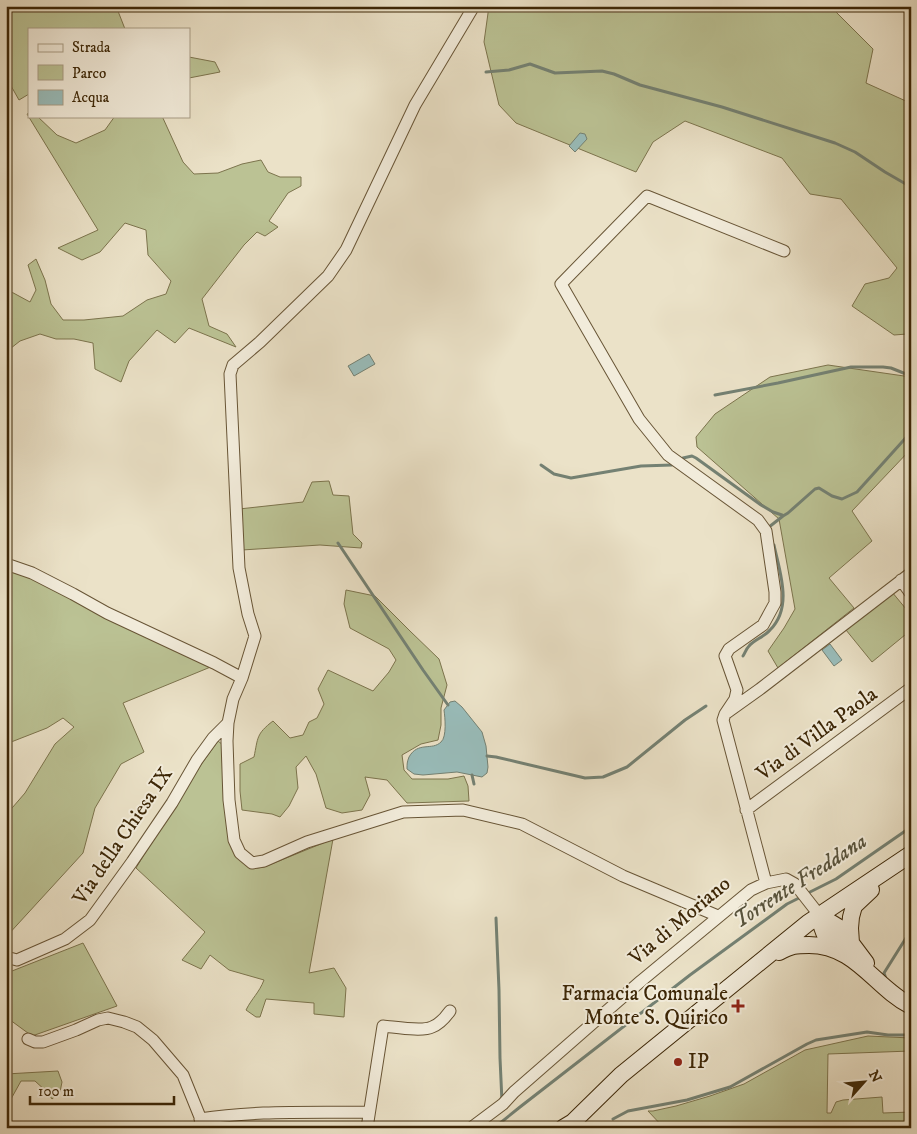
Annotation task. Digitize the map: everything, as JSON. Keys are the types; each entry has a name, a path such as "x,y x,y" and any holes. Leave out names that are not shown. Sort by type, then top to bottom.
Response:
{"main road":[{"path":"563,1128 573,1122 621,1075 808,923 816,911 908,856"},
{"path":"849,949 851,917 854,906 908,856"},
{"path":"816,911 828,940 849,949 873,976 898,998 911,1006"},
{"path":"762,961 790,945 819,945 849,949"},
{"path":"586,1128 587,1120 597,1100"}],"street":[{"path":"474,6 415,105 346,250 328,276 260,342 233,365 230,374 239,568 248,614 255,636 242,678 233,699 228,723 229,800 234,840 240,853 252,863 264,861 307,842 403,812 463,810 522,824 624,876 718,916"},
{"path":"766,883 723,720 735,699 736,690 725,656 729,649 763,625 775,603 766,531 758,520 668,455 639,419 561,284 647,196 784,251"},
{"path":"6,564 32,573 107,613 242,678"},
{"path":"725,714 911,573"},
{"path":"901,580 911,594"},
{"name":"Via di Villa Paola","path":"746,810 911,688"},
{"name":"Via della Chiesa IX","path":"6,957 17,960 65,939 90,920 152,833 202,752 228,723"},
{"name":"Via di Moriano","path":"471,1128 500,1107 520,1086 718,916 751,890 766,883 786,879 795,884 816,911"},
{"path":"367,1128 383,1026 432,1028 439,1024 450,1011"},
{"path":"28,1038 35,1042 43,1042 98,1020 108,1018 137,1028 153,1040 182,1075 201,1124 227,1115 369,1112"}],"green space":[{"path":"6,6 116,6 125,28 28,28 28,95 19,100 6,77"},
{"path":"489,6 830,6 873,49 866,83 908,102 911,99 911,331 907,334 894,335 852,306 865,284 889,278 897,268 841,199 810,194 782,158 685,121 653,142 636,172 516,123 499,105 484,42"},
{"path":"190,57 215,62 220,72 190,78"},
{"path":"29,118 39,118 57,135 76,143 105,130 114,118 163,118 183,162 194,174 218,173 242,164 261,160 268,172 280,177 301,177 301,186 288,193 269,221 278,227 265,236 257,232 244,245 202,299 209,326 227,334 236,347 189,328 175,343 157,330 129,361 121,382 95,369 93,343 74,339 56,339 40,334 20,341 6,352 6,289 30,302 36,290 28,265 36,259 45,280 51,304 63,320 123,316 147,300 166,294 171,281 148,255 146,230 125,223 100,252 82,260 58,248 98,230"},
{"path":"828,365 911,377 911,449 852,511 872,541 829,578 854,608 778,668 768,651 795,609 779,519 697,447 696,437 715,414 770,377"},
{"path":"329,481 333,495 349,496 353,534 362,543 361,548 320,545 242,550 239,509 303,502 312,482"},
{"path":"6,563 213,666 123,703 144,752 121,764 95,808 83,853 6,937 6,815 25,793 55,744 74,727 63,718 47,728 6,744"},
{"path":"346,590 375,596 439,659 447,685 441,708 441,725 438,740 421,744 402,755 404,770 412,779 448,779 464,776 468,786 469,801 407,803 387,780 365,777 370,795 362,810 342,813 326,808 316,774 306,756 296,767 298,788 289,806 280,817 272,814 242,810 240,764 254,757 257,741 263,729 273,721 290,738 303,735 309,722 317,718 324,704 318,689 328,670 373,691 389,672 396,660 389,649 350,628 344,604"},
{"path":"892,592 911,615 911,630 872,662 846,630"},
{"path":"218,741 223,745 232,843 257,868 264,867 333,839 309,973 334,968 346,988 344,1017 314,1014 314,1003 266,999 260,1017 256,1017 246,1010 264,980 229,970 210,955 201,969 182,960 205,932 136,868 183,790"},
{"path":"83,943 117,1006 32,1036 6,1017 6,972"},
{"path":"868,1036 911,1038 911,1051 828,1054 827,1113 831,1113 836,1102 882,1097 883,1113 911,1112 911,1128 664,1128 648,1111 676,1106 744,1084 805,1050"},
{"path":"58,1071 62,1082 60,1092 52,1099 35,1081 21,1081 11,1099 6,1098 6,1074"}],"water":[{"path":"580,133 585,134 587,139 575,152 569,146"},
{"path":"369,354 375,364 354,376 348,366"},
{"path":"830,644 842,660 834,666 822,650"},
{"path":"455,701 482,732 486,746 487,773 482,777 457,772 414,774 407,769 409,757 417,749 437,745 441,742 445,732 444,710 450,702"}],"waterway":[{"path":"486,72 509,70 530,64 555,73 602,71 614,74 640,85 722,107 835,143 855,152 911,187"},
{"path":"715,395 851,367 891,368 911,376"},
{"path":"770,530 769,527 815,489 819,488 832,496 842,499 857,492 911,432"},
{"path":"683,458 692,456 696,458 761,505 782,515"},
{"path":"541,465 554,474 571,478 641,466 672,465"},
{"path":"338,543 448,705"},
{"path":"743,656 751,644 770,630 777,621 781,611 783,589 774,545"},
{"path":"487,756 585,778 603,777 627,767 685,720 706,706"},
{"path":"472,775 474,784"},
{"name":"Torrente Freddana","path":"806,894 836,879 911,827"},
{"name":"Torrente Freddana","path":"494,1128 690,975 787,904 801,897"},
{"path":"496,918 502,1102"},
{"path":"886,979 884,973 911,930"},
{"path":"613,1119 628,1111 687,1100 730,1087 816,1040 867,1032 888,1035 911,1035"}],"place":[{"name":"Farmacia Comunale Monte S. Quirico","path":"738,1006"},
{"name":"IP","path":"678,1062"}]}
